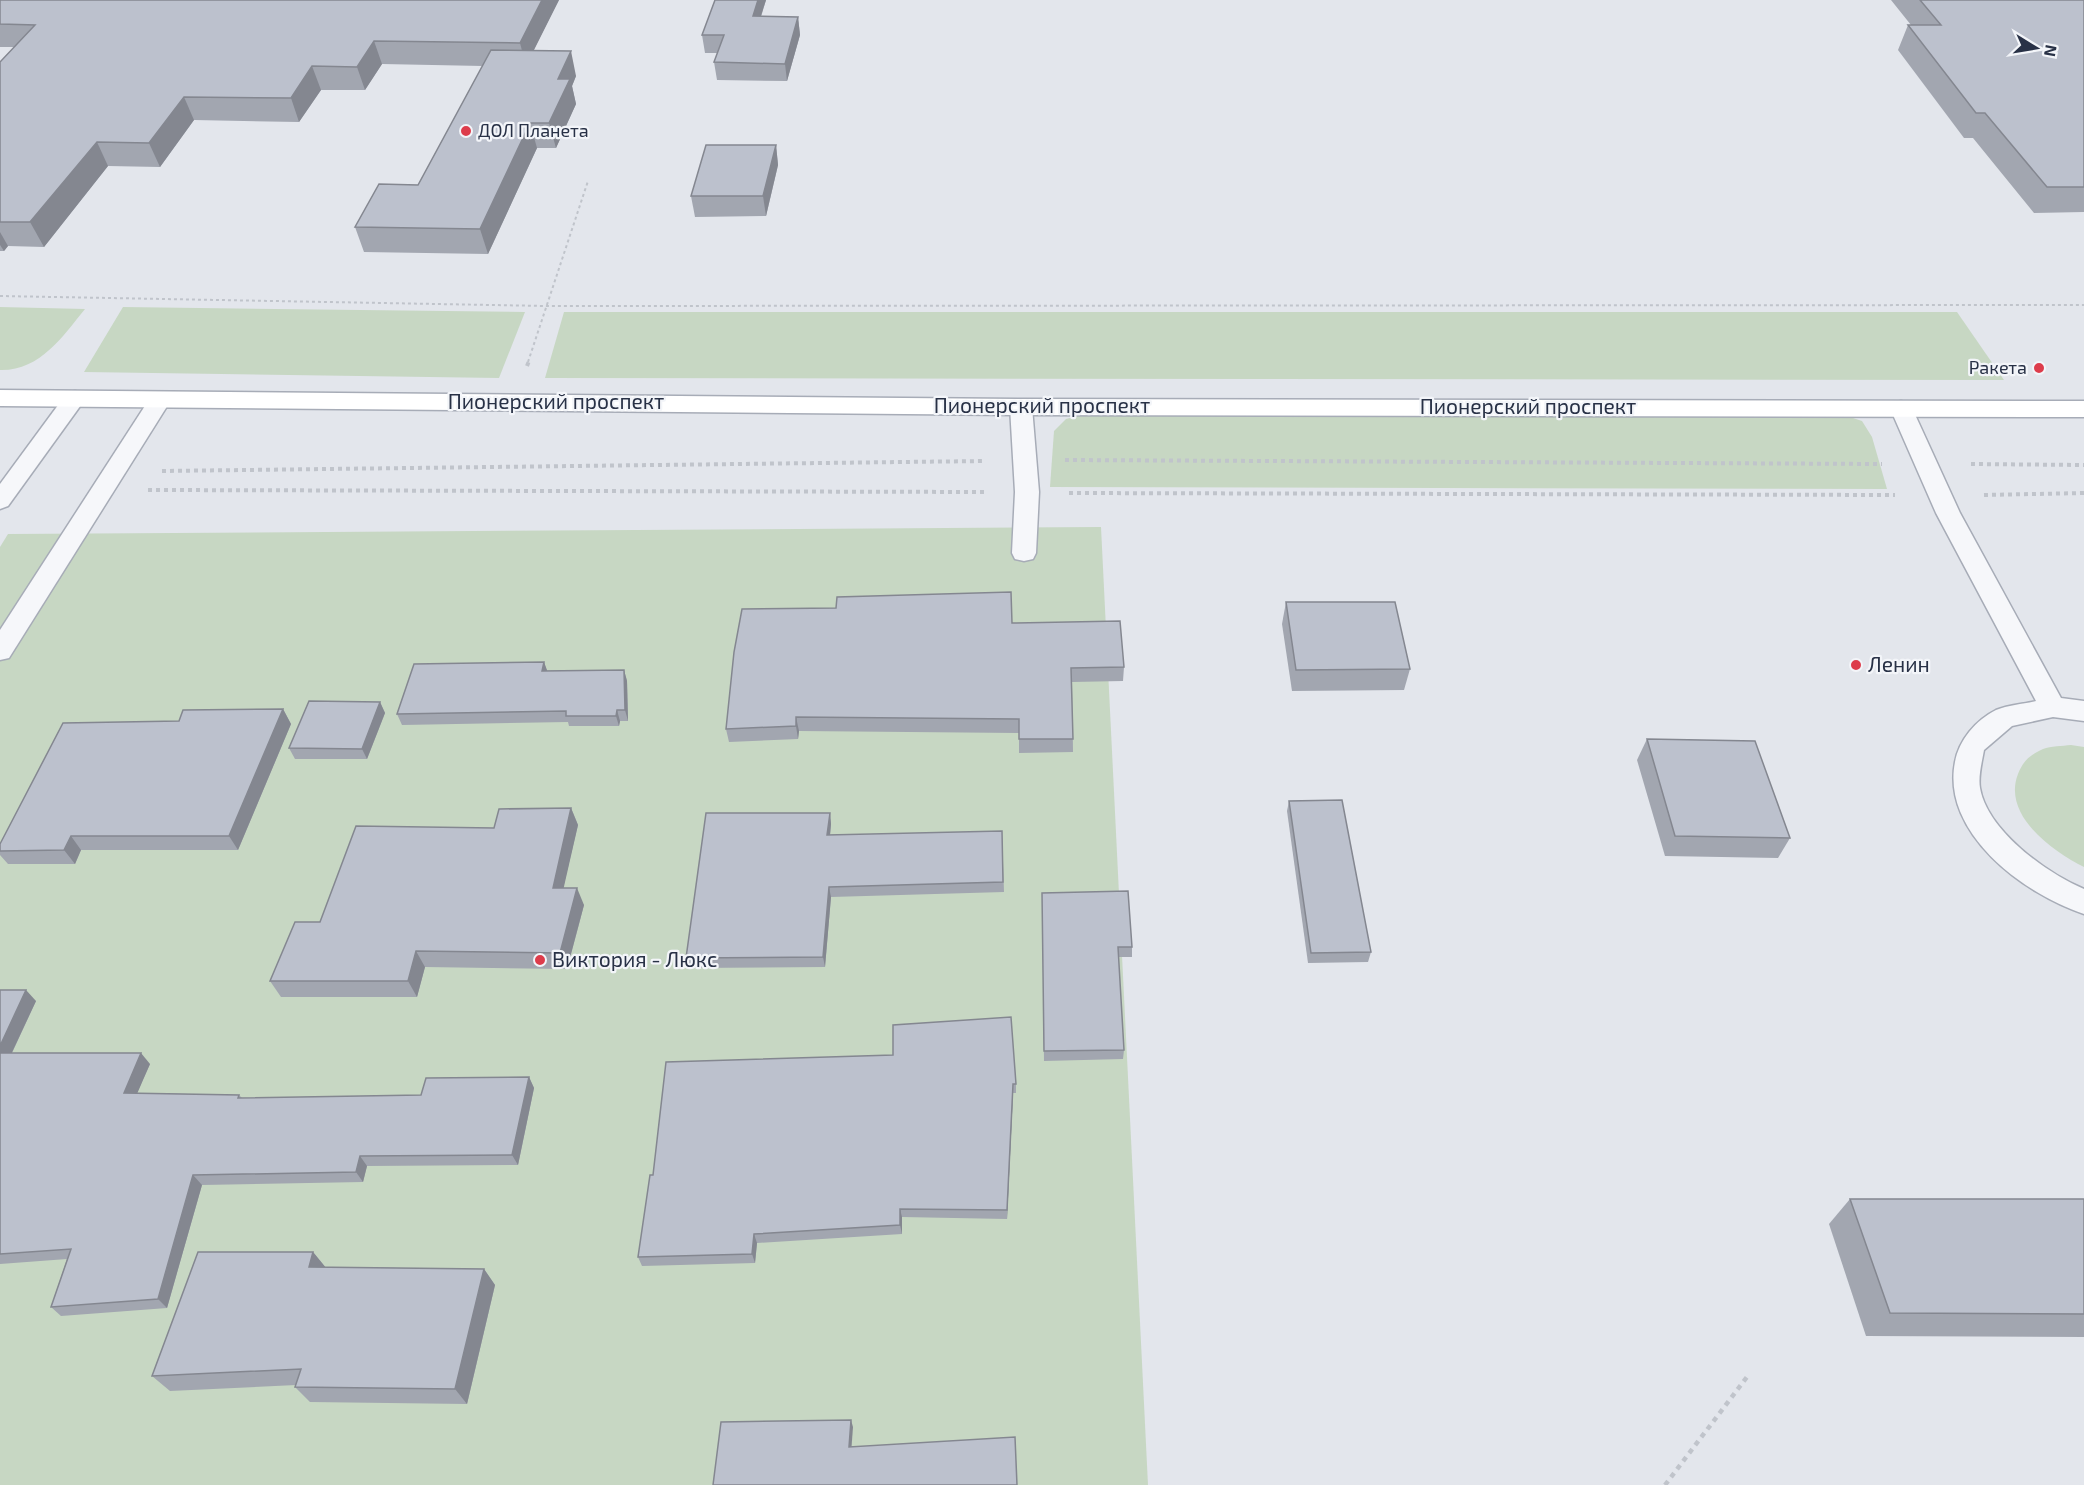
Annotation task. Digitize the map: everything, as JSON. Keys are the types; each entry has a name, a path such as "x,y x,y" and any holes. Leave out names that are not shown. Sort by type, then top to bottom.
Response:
{"street":[{"name":"Пионерский проспект","path":"0,398 1021,407 2084,409"}],"lane":[{"path":"0,501 75,398"},
{"path":"0,651 160,400"},
{"path":"1021,407 1026,492 1024,553"},
{"path":"1901,408 1948,513 2053,707"},
{"path":"2084,711 2053,707 2004,718 1971,746 1966,788 1972,807 1997,844 2030,872 2068,896 2084,902"}],"path":[{"path":"516,402 588,181"},
{"path":"0,296 546,306 2084,305"},
{"path":"1665,1485 1747,1377"}],"green space":[{"path":"0,307 85,309 59,341 38,359 14,369 0,370"},
{"path":"123,307 525,312 499,378 84,372"},
{"path":"564,312 1957,312 2004,380 545,378"},
{"path":"1093,412 1844,415 1862,421 1872,437 1887,489 1050,487 1054,431 1066,419"},
{"path":"1101,527 1148,1485 0,1485 0,547 8,534"},
{"path":"2071,745 2084,747 2084,867 2058,851 2033,830 2017,804 2015,789 2020,769 2031,756 2046,748"}],"building":[{"path":"0,0 542,0 520,43 374,41 357,67 312,66 291,98 184,97 149,143 97,142 30,222 0,222 0,62 35,25 0,24"},
{"path":"715,0 758,0 753,16 798,17 785,64 714,62 724,35 702,35"},
{"path":"1920,0 2084,0 2084,187 2047,187 1985,113 1976,113 1908,25 1941,25"},
{"path":"491,50 571,51 558,79 570,79 549,123 530,123 480,229 355,227 379,184 418,185"},
{"path":"706,145 776,145 763,196 691,196"},
{"path":"1011,592 1012,623 1120,621 1124,667 1071,668 1073,739 1019,739 1019,719 796,717 796,726 726,729 734,652 742,609 836,608 837,597"},
{"path":"1286,602 1395,602 1410,669 1296,670"},
{"path":"544,662 542,671 624,670 625,710 617,710 616,716 566,716 566,711 397,714 414,664"},
{"path":"309,701 380,702 362,749 289,748"},
{"path":"283,709 229,836 71,836 64,850 0,851 0,844 63,723 179,721 183,710"},
{"path":"1647,739 1755,741 1790,838 1675,836"},
{"path":"1342,800 1371,952 1311,953 1289,801"},
{"path":"571,808 553,888 577,888 560,953 416,951 408,981 270,981 295,922 320,922 356,826 494,828 499,809"},
{"path":"706,813 830,813 827,835 1002,831 1003,882 829,887 823,957 686,958"},
{"path":"1128,891 1132,947 1118,947 1124,1050 1044,1051 1042,893"},
{"path":"0,990 26,990 0,1046"},
{"path":"1011,1017 1016,1084 1013,1084 1007,1210 900,1209 900,1225 754,1234 752,1254 638,1257 650,1175 653,1175 666,1062 893,1055 893,1025"},
{"path":"0,1053 141,1053 124,1093 239,1095 238,1098 421,1095 426,1078 529,1077 512,1155 360,1156 356,1172 193,1175 158,1299 51,1307 71,1249 0,1254"},
{"path":"1850,1199 2084,1199 2084,1314 1890,1313"},
{"path":"198,1252 313,1252 309,1267 484,1269 455,1389 295,1387 301,1369 152,1376"},
{"path":"851,1420 849,1447 1015,1437 1017,1485 713,1485 721,1422"}],"place":[{"name":"ДОЛ Планета","path":"466,131"},
{"name":"Ракета","path":"2039,368"},
{"name":"Ленин","path":"1856,665"},
{"name":"Виктория - Люкс","path":"540,960"}]}
